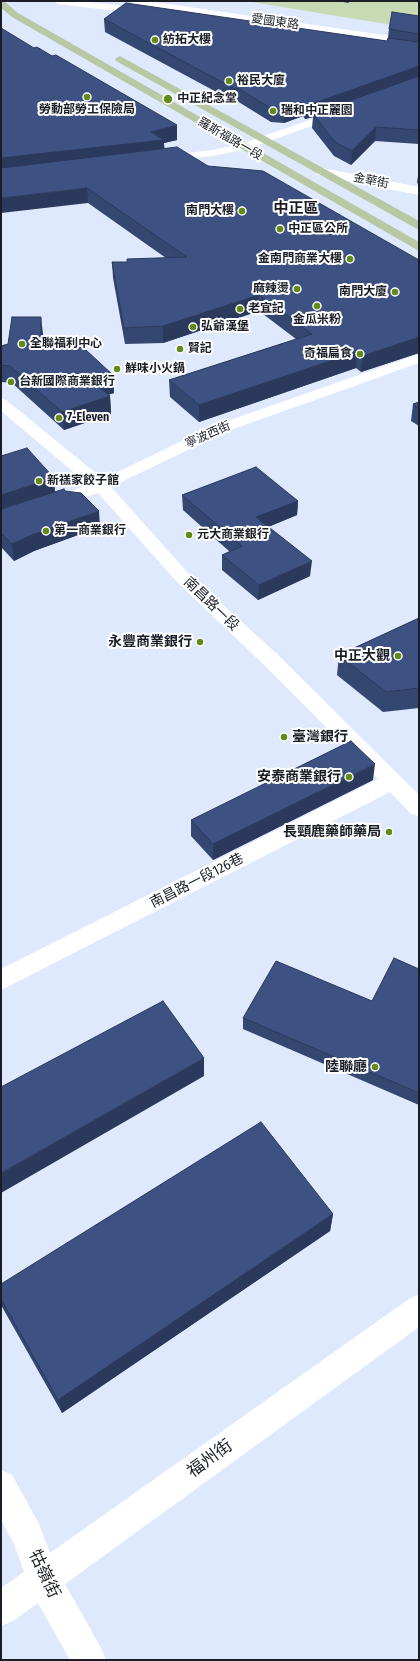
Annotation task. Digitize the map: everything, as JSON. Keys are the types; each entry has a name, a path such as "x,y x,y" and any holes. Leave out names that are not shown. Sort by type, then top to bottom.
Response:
{"main road":[{"path":"5,1 24,8"},
{"name":"羅斯福路一段","path":"1,3 15,15 419,247"},
{"name":"羅斯福路一段","path":"112,54 419,226"}],"street":[{"name":"愛國東路","path":"58,1 108,6 419,51"},
{"name":"愛國東路","path":"131,1 419,43"},
{"path":"152,160 213,153 266,140 354,107"},
{"name":"金華街","path":"322,172 419,191"},
{"name":"寧波西街","path":"1,520 101,486 219,429 419,358"},
{"name":"南昌路一段","path":"1,403 101,486 183,578 269,658 419,808"},
{"name":"南昌路一段126巷","path":"1,980 393,781"},
{"name":"福州街","path":"1,1609 419,1309"},
{"name":"牯嶺街","path":"1,1486 27,1536 43,1578 89,1660"}],"green space":[{"path":"246,1 419,1 419,29 349,18"}],"building":[{"path":"126,3 387,41 388,38 419,42 419,66 306,106 303,103 285,109 272,109 238,88 235,89 104,19"},
{"path":"392,12 419,16 419,34 389,29"},
{"path":"1,28 34,48 37,47 52,56 56,55 177,125 151,132 164,140 1,158"},
{"path":"419,76 419,130 376,127 352,151 335,142 313,114"},
{"path":"177,147 208,166 263,171 419,260 419,337 363,356 357,352 199,405 169,380 312,334 259,295 163,326 124,328 112,262 127,262 127,259 187,257 87,188 1,198 1,168"},
{"path":"12,317 41,317 41,348 73,338 113,375 93,382 110,396 62,412 10,366 1,365 1,346 8,344"},
{"path":"419,402 419,408 413,404"},
{"path":"27,448 54,478 1,495 1,456"},
{"path":"256,467 298,501 256,517 312,561 259,585 222,555 242,546 182,495"},
{"path":"64,489 65,491 81,493 99,511 32,535 12,544 1,533 1,509"},
{"path":"419,618 419,688 386,692 339,655"},
{"path":"351,741 375,764 213,844 191,820"},
{"name":"陸聯廳","path":"394,958 419,969 419,1093 243,1018 276,961 372,1001"},
{"path":"163,1001 204,1058 1,1173 1,1087"},
{"path":"261,1122 333,1214 58,1400 1,1299 1,1284"}],"place":[{"name":"紡拓大樓","path":"155,40"},
{"name":"裕民大廈","path":"229,81"},
{"name":"勞動部勞工保險局","path":"87,97"},
{"name":"中正紀念堂","path":"168,99"},
{"name":"瑞和中正麗園","path":"273,111"},
{"name":"南門大樓","path":"242,211"},
{"name":"中正區公所","path":"280,229"},
{"name":"金南門商業大樓","path":"350,259"},
{"name":"麻辣燙","path":"297,289"},
{"name":"南門大廈","path":"395,292"},
{"name":"金瓜米粉","path":"317,306"},
{"name":"老宜記","path":"240,309"},
{"name":"弘爺漢堡","path":"193,327"},
{"name":"全聯福利中心","path":"22,344"},
{"name":"賢記","path":"180,349"},
{"name":"奇福扁食","path":"360,354"},
{"name":"鮮味小火鍋","path":"117,369"},
{"name":"台新國際商業銀行","path":"11,382"},
{"name":"7-Eleven","path":"59,418"},
{"name":"新禚家餃子館","path":"39,481"},
{"name":"第一商業銀行","path":"46,531"},
{"name":"元大商業銀行","path":"189,535"},
{"name":"永豐商業銀行","path":"200,642"},
{"name":"中正大觀","path":"398,656"},
{"name":"臺灣銀行","path":"284,737"},
{"name":"安泰商業銀行","path":"349,777"},
{"name":"長頸鹿藥師藥局","path":"389,832"},
{"name":"陸聯廳","path":"375,1067"}],"district":[{"name":"中正區","path":"296,209"}]}
